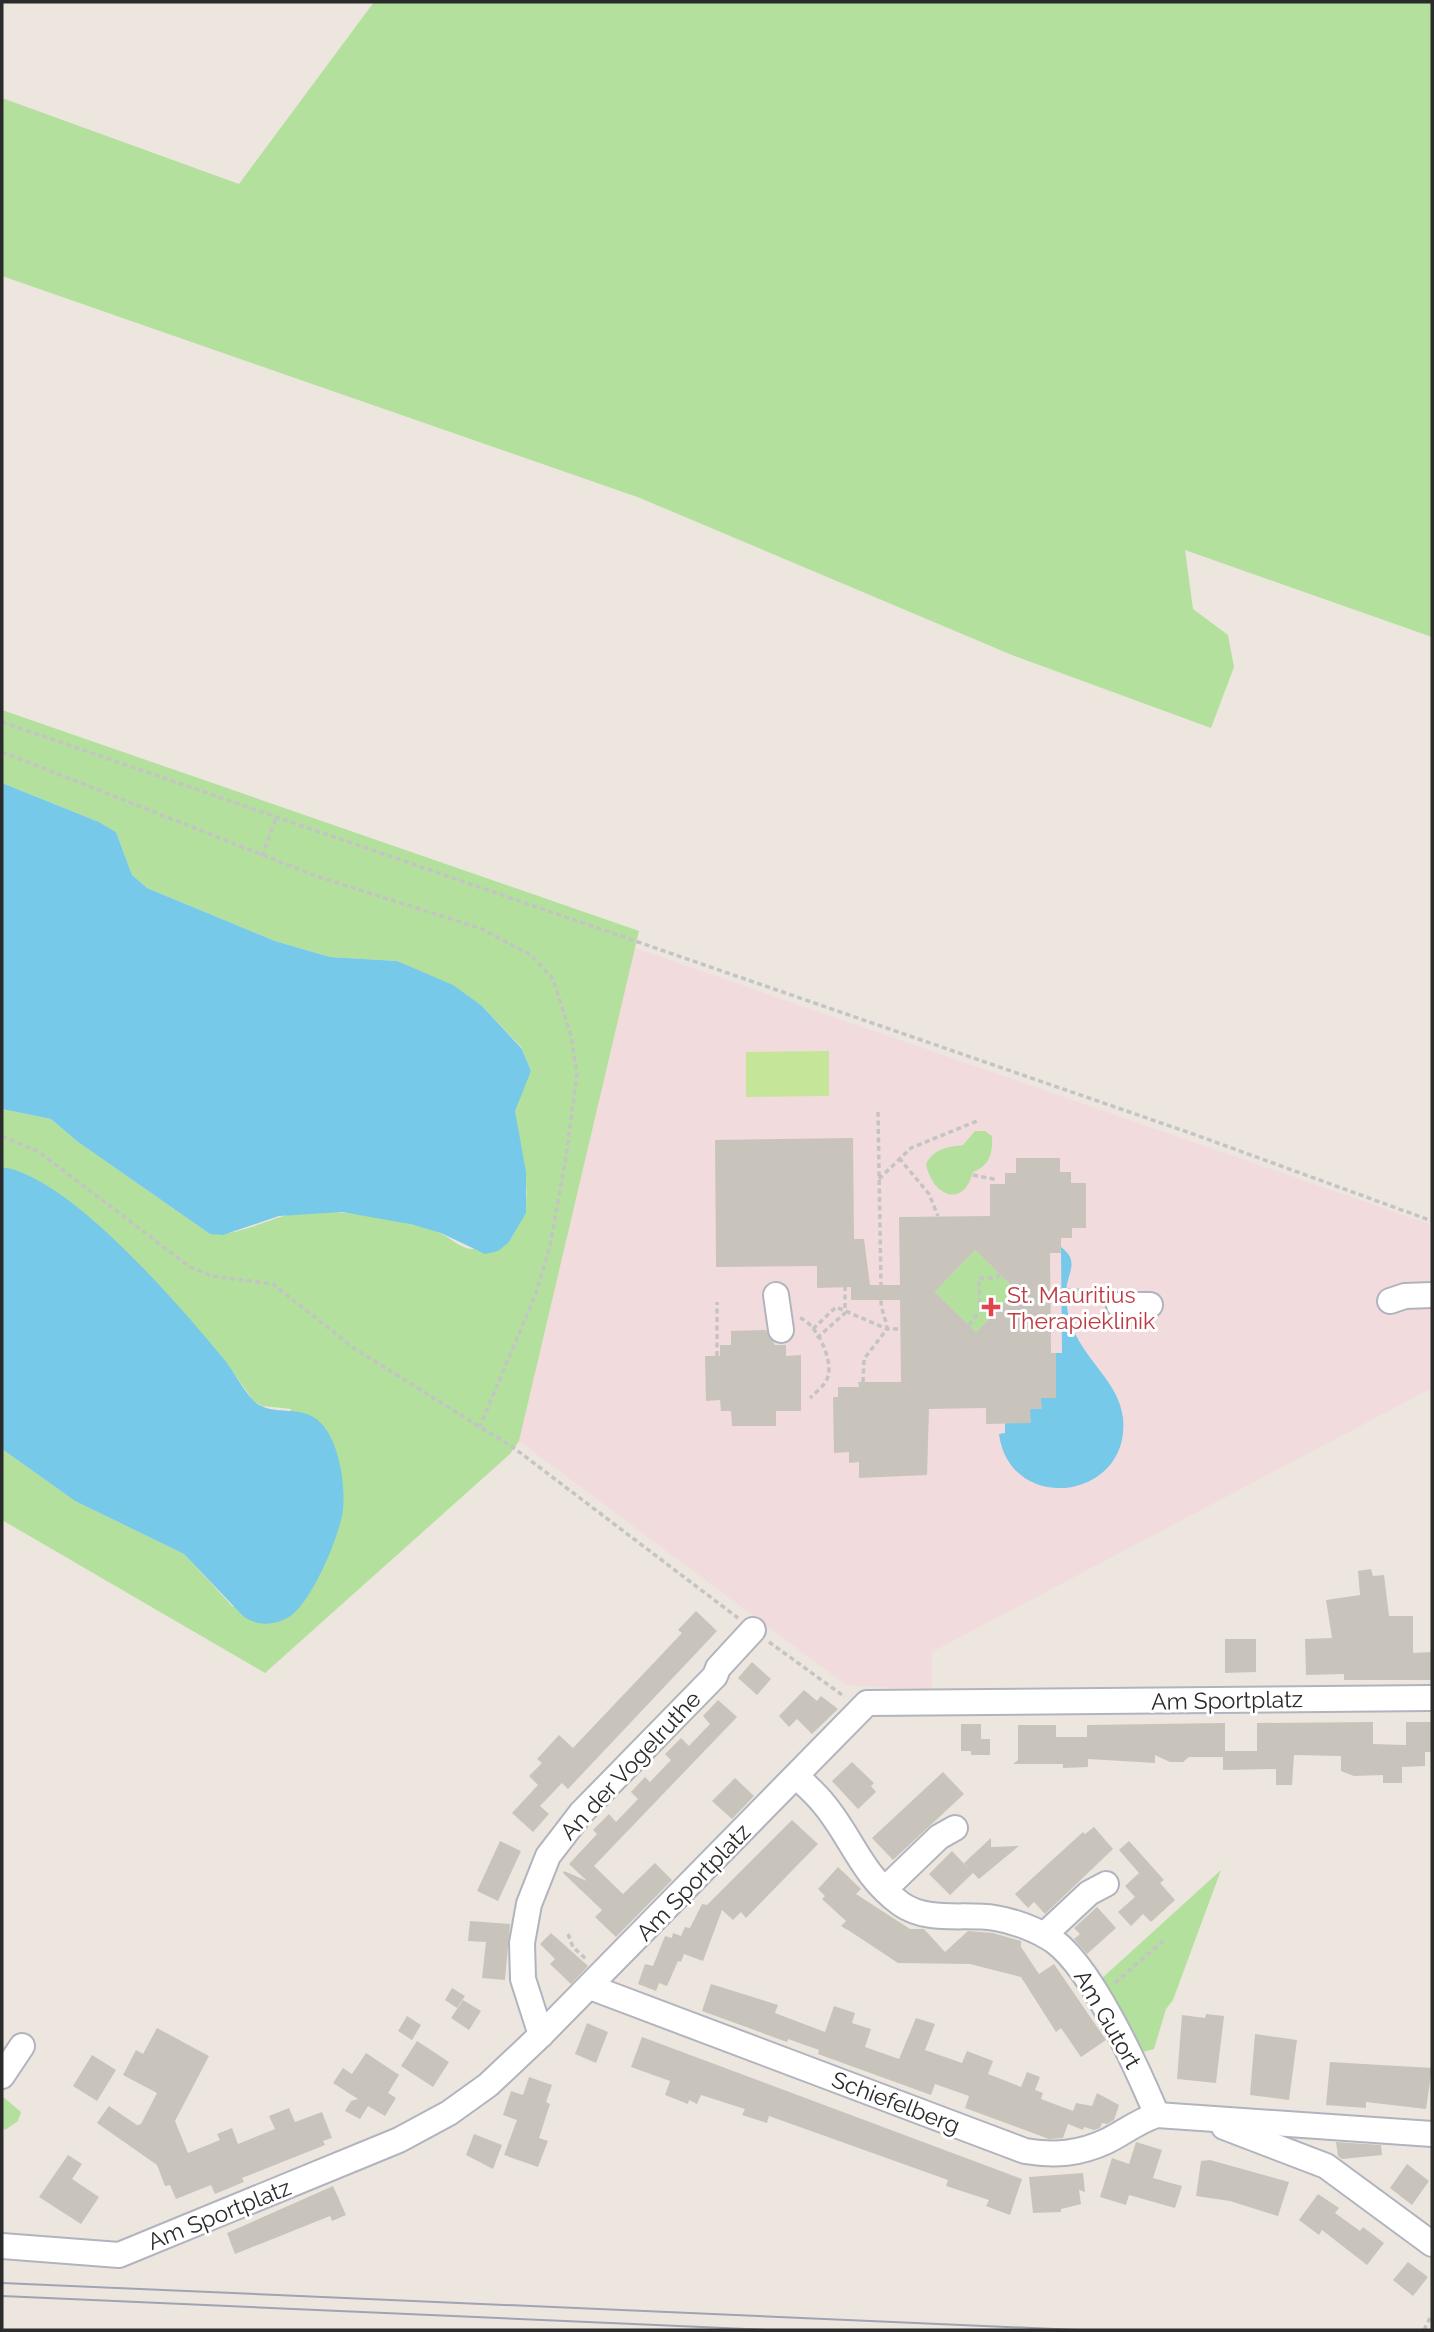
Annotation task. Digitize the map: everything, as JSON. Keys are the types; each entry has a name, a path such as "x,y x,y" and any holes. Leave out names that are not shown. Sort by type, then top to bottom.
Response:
{"street":[{"path":"1119,1305 1150,1305"},
{"name":"An der Vogelruthe","path":"541,2035 523,1979 522,1943 530,1904 548,1856 580,1812 715,1676 718,1668 753,1630"},
{"name":"Am Sportplatz","path":"2,2246 119,2255 399,2140 449,2113 478,2092 541,2035 867,1703 1432,1698"},
{"name":"Am Gutort","path":"797,1776 824,1804 851,1848 885,1889 913,1911 934,1916 998,1919 1044,1935 1073,1959 1123,2039 1157,2115"},
{"path":"885,1889 939,1837 956,1828"},
{"path":"1044,1935 1089,1893 1107,1884"},
{"name":"Schiefelberg","path":"596,1981 1025,2151 1053,2155 1080,2151 1109,2140 1140,2120 1157,2115"},
{"path":"2,2076 22,2046"},
{"path":"1157,2115 1204,2120 1326,2124 1432,2134"},
{"path":"1204,2120 1326,2166 1432,2244"},
{"path":"1326,2124 1326,2166"}],"path":[{"path":"2,722 1196,1135 1432,1221"},
{"path":"2,752 316,876 482,929 531,954 553,979 571,1035 577,1074 566,1157 550,1246 536,1293 480,1426"},
{"path":"262,856 276,818"},
{"path":"878,1112 881,1285"},
{"path":"879,1179 899,1158 929,1139 977,1121"},
{"path":"2,1136 39,1152 190,1267 212,1276 273,1284 355,1349 514,1448 848,1699 867,1703"},
{"path":"899,1158 929,1194 938,1216"},
{"path":"973,1175 998,1180"},
{"path":"969,1325 980,1311 979,1278 1000,1275"},
{"path":"817,1338 845,1313 845,1287"},
{"path":"1058,1290 1084,1290"},
{"path":"863,1382 864,1359 887,1329 881,1300"},
{"path":"717,1301 717,1356"},
{"path":"813,1329 836,1307 887,1329 900,1329"},
{"path":"779,1315 801,1318 813,1329 828,1362 829,1375 810,1398"},
{"path":"568,1934 573,1947 596,1981"},
{"path":"1097,1998 1163,1941"},
{"path":"1424,2330 1432,2314"}],"shaded area":[{"name":"St. Mauritius Therapieklinik","path":"635,948 1432,1225 1432,1388 932,1652 932,1690 846,1685 519,1441"}],"green space":[{"path":"374,2 1432,2 1432,637 1185,550 1193,609 1228,635 1234,667 1211,728 1012,655 640,498 2,276 2,98 239,184"},
{"path":"2,710 639,931 519,1441 510,1454 265,1673 2,1520 2,1449 75,1501 184,1554 233,1607 291,1409 262,1406 253,1400 224,1360 164,1292 8,1168 2,1167 2,1109 51,1119 78,1142 210,1234 223,1234 288,1215 315,1211 408,1223 438,1232 463,1246 476,1249 509,1242 526,1203 524,1174 515,1131 515,1112 531,1071 522,1048 482,1006 425,974 397,961 330,957 275,941 147,888 132,875 116,832 99,822 2,783"},
{"path":"829,1051 829,1096 746,1097 746,1052"},
{"path":"975,1131 985,1131 992,1136 989,1158 973,1172 962,1191 948,1194 934,1184 926,1164 941,1150 963,1145"},
{"path":"975,1250 1017,1291 976,1332 935,1292"},
{"path":"1221,1870 1173,2000 1166,2009 1154,2049 1143,2052 1100,1980"},
{"path":"2,2096 21,2112 18,2121 5,2130 2,2127"}],"water":[{"path":"2,783 99,822 116,832 132,875 147,888 275,941 330,957 397,961 453,985 482,1006 522,1049 531,1071 515,1111 526,1172 526,1213 509,1242 498,1251 485,1254 441,1233 410,1224 342,1212 279,1216 223,1235 210,1234 78,1142 51,1119 2,1109"},
{"path":"2,1167 29,1176 59,1193 122,1246 204,1335 254,1401 273,1410 305,1413 325,1427 340,1466 343,1493 341,1521 315,1584 298,1610 289,1617 266,1624 244,1617 184,1554 75,1501 2,1449"},
{"path":"1061,1247 1072,1264 1066,1293 1070,1321 1083,1347 1115,1393 1123,1418 1120,1446 1109,1467 1090,1481 1068,1488 1045,1487 1024,1478 1008,1460 999,1434 1005,1433 1005,1423 1030,1423 1030,1409 1041,1408 1041,1398 1056,1397 1056,1353 1062,1353"}],"building":[{"path":"853,1138 854,1239 864,1239 870,1285 900,1285 899,1217 990,1216 990,1184 1005,1184 1005,1173 1016,1173 1016,1158 1060,1158 1060,1172 1071,1172 1071,1183 1086,1183 1086,1228 1072,1228 1072,1238 1061,1238 1061,1253 1050,1253 1051,1353 1056,1353 1056,1398 1041,1398 1042,1409 1030,1409 1031,1423 986,1424 986,1408 929,1409 927,1475 859,1478 859,1462 849,1463 849,1452 834,1453 833,1397 838,1397 838,1387 859,1387 858,1382 901,1382 900,1300 851,1300 851,1287 817,1288 817,1266 716,1267 715,1140","holes":["975,1250 1017,1291 976,1332 935,1292"]},
{"path":"766,1330 775,1345 786,1345 786,1356 801,1355 801,1411 776,1411 776,1426 732,1426 731,1411 721,1411 720,1400 706,1401 705,1356 720,1356 720,1345 731,1345 731,1331"},
{"path":"1371,1569 1373,1576 1384,1575 1389,1616 1413,1616 1413,1653 1432,1652 1432,1680 1344,1680 1344,1674 1306,1675 1305,1639 1332,1638 1326,1600 1360,1595 1358,1571"},
{"path":"696,1611 717,1631 568,1789 562,1783 540,1806 549,1814 533,1832 512,1813 538,1785 529,1776 542,1763 537,1759 559,1735 573,1748 682,1633 678,1630"},
{"path":"1225,1639 1256,1639 1256,1672 1225,1673"},
{"path":"752,1662 771,1679 757,1695 738,1678"},
{"path":"804,1690 817,1701 821,1696 838,1709 812,1734 797,1719 789,1727 779,1716"},
{"path":"718,1700 737,1717 594,1866 623,1894 655,1863 672,1880 616,1937 595,1917 602,1910 563,1873 564,1871 587,1881 569,1864 597,1834 593,1830 609,1814 616,1822 638,1799 631,1792 645,1777 650,1782 671,1760 665,1754 681,1738 689,1746 710,1724 703,1716"},
{"path":"1373,1722 1373,1744 1406,1745 1406,1722 1432,1722 1432,1752 1425,1752 1425,1766 1402,1767 1402,1783 1383,1783 1383,1775 1354,1776 1341,1771 1341,1756 1294,1755 1292,1785 1276,1785 1276,1769 1223,1770 1223,1757 1189,1757 1183,1762 1170,1762 1155,1755 1155,1763 1088,1759 1088,1767 1063,1768 1063,1764 1013,1764 1018,1760 1018,1725 1056,1725 1056,1737 1087,1737 1087,1725 1225,1723 1225,1751 1257,1751 1257,1723"},
{"path":"961,1724 981,1724 981,1739 990,1739 990,1755 971,1755 971,1751 961,1751"},
{"path":"852,1762 874,1783 871,1786 876,1792 858,1809 832,1781"},
{"path":"943,1772 964,1794 893,1860 872,1838"},
{"path":"735,1778 754,1796 732,1819 712,1801"},
{"path":"792,1820 818,1844 746,1918 741,1912 733,1920 722,1910 703,1961 684,1954 667,1986 659,1983 656,1991 638,1984 645,1964 653,1966 665,1936 672,1938 673,1933 681,1936 685,1927 690,1928 702,1904 707,1905"},
{"path":"1094,1827 1113,1849 1045,1914 1034,1902 1028,1908 1015,1894 1083,1832 1085,1834"},
{"path":"991,1838 991,1847 1019,1846 979,1879 973,1873 950,1895 929,1874 952,1851 972,1872 964,1863"},
{"path":"500,1841 521,1851 498,1901 477,1891"},
{"path":"1129,1841 1164,1880 1160,1883 1175,1900 1151,1922 1143,1914 1131,1926 1118,1912 1135,1897 1125,1886 1139,1873 1119,1850"},
{"path":"838,1867 861,1889 856,1894 910,1929 924,1929 945,1952 968,1931 993,1933 1021,1941 1021,1947 1039,1974 1054,1964 1106,2040 1081,2057 1061,2028 1056,2032 1021,1977 970,1964 898,1963 841,1926 846,1921 822,1899 825,1896 818,1889"},
{"path":"1097,1907 1116,1928 1087,1954 1074,1939 1080,1934 1074,1928"},
{"path":"470,1921 510,1924 505,1980 482,1978 486,1942 468,1941"},
{"path":"551,1933 588,1966 571,1984 550,1964 555,1959 540,1944"},
{"path":"711,1984 778,2005 775,2013 825,2032 834,2006 855,2013 852,2023 871,2029 865,2047 899,2059 916,2018 935,2024 925,2050 962,2063 967,2051 993,2061 988,2074 1021,2087 1027,2072 1040,2077 1035,2090 1043,2093 1041,2099 1073,2111 1076,2103 1092,2106 1097,2093 1119,2105 1114,2120 1107,2124 1102,2123 1100,2128 1094,2130 1084,2127 1083,2130 1068,2124 1063,2138 1049,2139 965,2108 969,2096 935,2084 931,2095 818,2054 819,2050 788,2039 787,2042 702,2011"},
{"path":"452,1988 465,1996 457,2008 445,2000"},
{"path":"463,2000 481,2011 469,2030 451,2018"},
{"path":"1206,2014 1224,2016 1216,2083 1177,2079 1182,2015 1205,2018"},
{"path":"407,2016 421,2025 412,2040 398,2031"},
{"path":"587,2023 608,2032 596,2063 575,2054"},
{"path":"157,2028 209,2056 175,2121 188,2153 220,2140 217,2134 232,2128 238,2144 275,2129 269,2116 289,2108 295,2122 322,2112 332,2138 323,2141 325,2145 242,2178 244,2182 215,2194 211,2185 176,2199 170,2185 165,2186 157,2165 97,2123 109,2106 137,2125 141,2124 157,2093 123,2075 136,2050 143,2054"},
{"path":"1255,2034 1297,2040 1289,2100 1250,2095"},
{"path":"642,2037 1022,2179 1010,2215 986,2206 989,2200 946,2186 948,2180 769,2116 767,2123 742,2115 745,2109 701,2095 697,2104 689,2100 688,2104 665,2095 670,2081 631,2067"},
{"path":"417,2041 449,2062 433,2087 401,2066"},
{"path":"366,2053 399,2075 388,2093 396,2098 385,2116 368,2106 360,2119 345,2111 351,2101 358,2099 333,2083 343,2068 352,2074"},
{"path":"92,2055 116,2070 97,2101 73,2086"},
{"path":"1330,2062 1432,2068 1426,2109 1366,2102 1366,2108 1326,2105"},
{"path":"529,2077 552,2085 546,2102 550,2104 539,2138 548,2141 538,2167 504,2155 517,2120 503,2115 511,2091 523,2095"},
{"path":"474,2134 502,2145 493,2169 466,2155"},
{"path":"1136,2142 1162,2150 1153,2178 1182,2186 1175,2208 1129,2195 1126,2205 1100,2197 1112,2158 1129,2164"},
{"path":"1336,2142 1381,2145 1382,2155 1342,2159 1338,2156"},
{"path":"68,2155 82,2164 72,2179 99,2197 81,2224 39,2197"},
{"path":"1210,2160 1289,2182 1278,2216 1230,2201 1196,2196 1201,2161"},
{"path":"1407,2164 1429,2181 1412,2205 1390,2188"},
{"path":"1083,2173 1085,2192 1079,2190 1081,2204 1061,2209 1061,2212 1033,2213 1029,2177"},
{"path":"333,2186 346,2215 332,2221 330,2216 235,2254 227,2233"},
{"path":"1318,2194 1339,2208 1335,2213 1360,2231 1363,2227 1384,2243 1367,2265 1322,2230 1319,2235 1299,2220"},
{"path":"1408,2262 1428,2277 1413,2296 1393,2280"}],"tram line":[{"path":"2,2283 1078,2330"},
{"path":"2,2296 768,2330"}],"place":[{"name":"St. Mauritius Therapieklinik","path":"991,1307"}]}
